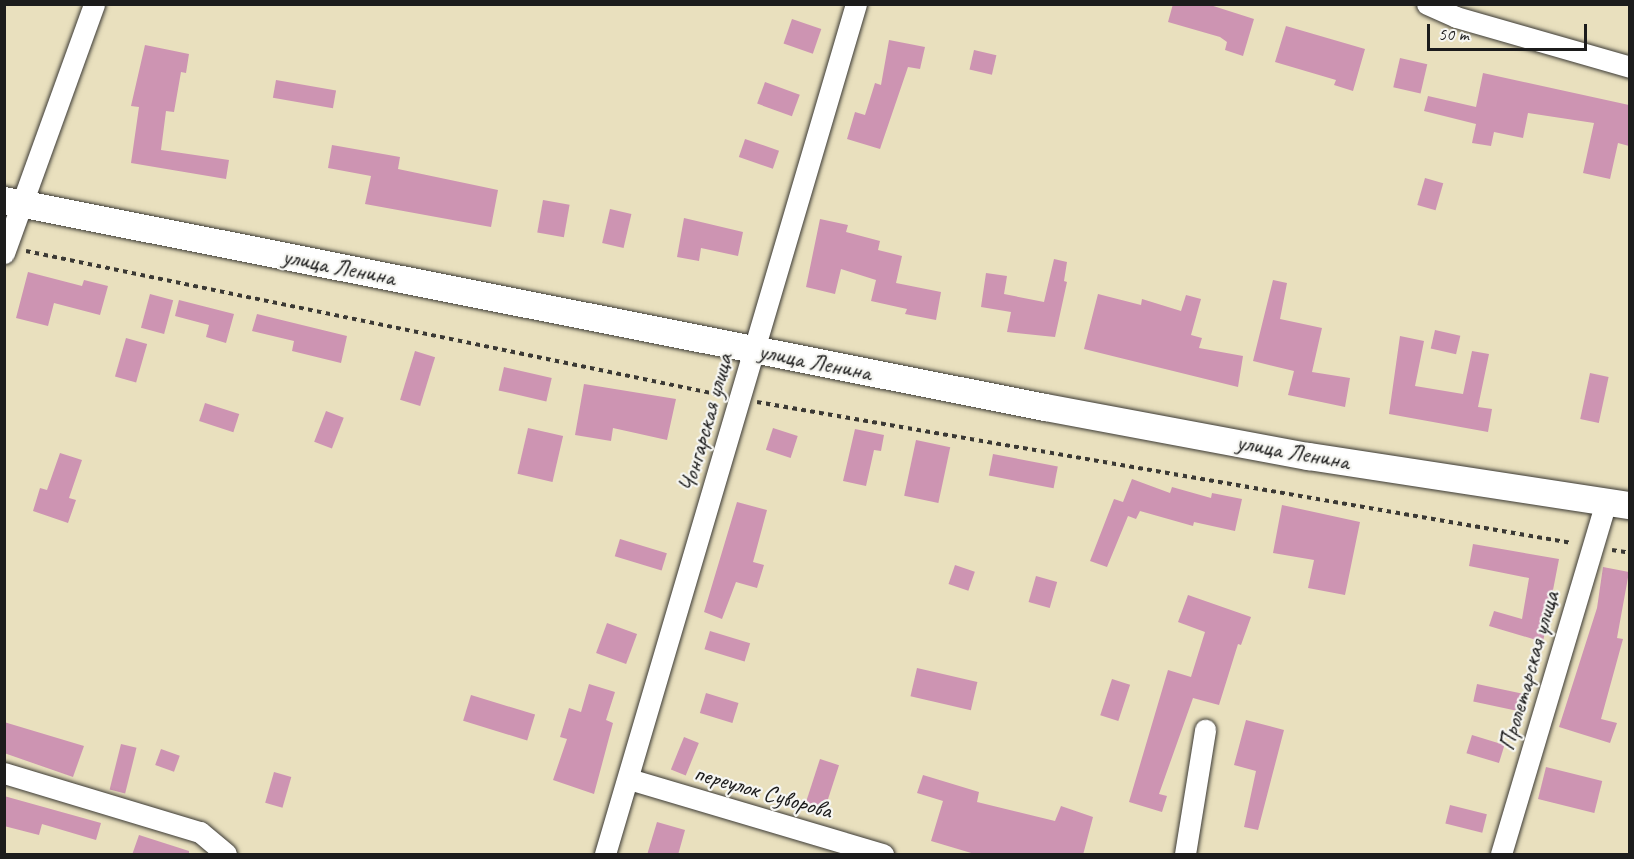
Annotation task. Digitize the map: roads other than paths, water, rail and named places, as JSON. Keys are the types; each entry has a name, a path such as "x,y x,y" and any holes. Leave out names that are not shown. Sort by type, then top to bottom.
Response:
{"street":[{"path":"5,250 13,202 94,4"},
{"path":"1426,4 1456,17 1629,67"},
{"name":"Чонгарская улица","path":"605,855 740,399 851,6"},
{"name":"улица Ленина","path":"13,202 753,350 1308,456 1618,503"},
{"name":"Пролетарская улица","path":"1501,855 1592,547 1618,503"},
{"path":"1185,855 1205,730"},
{"path":"4,773 200,832 226,855"},
{"name":"переулок Суворова","path":"628,779 883,855"}]}
